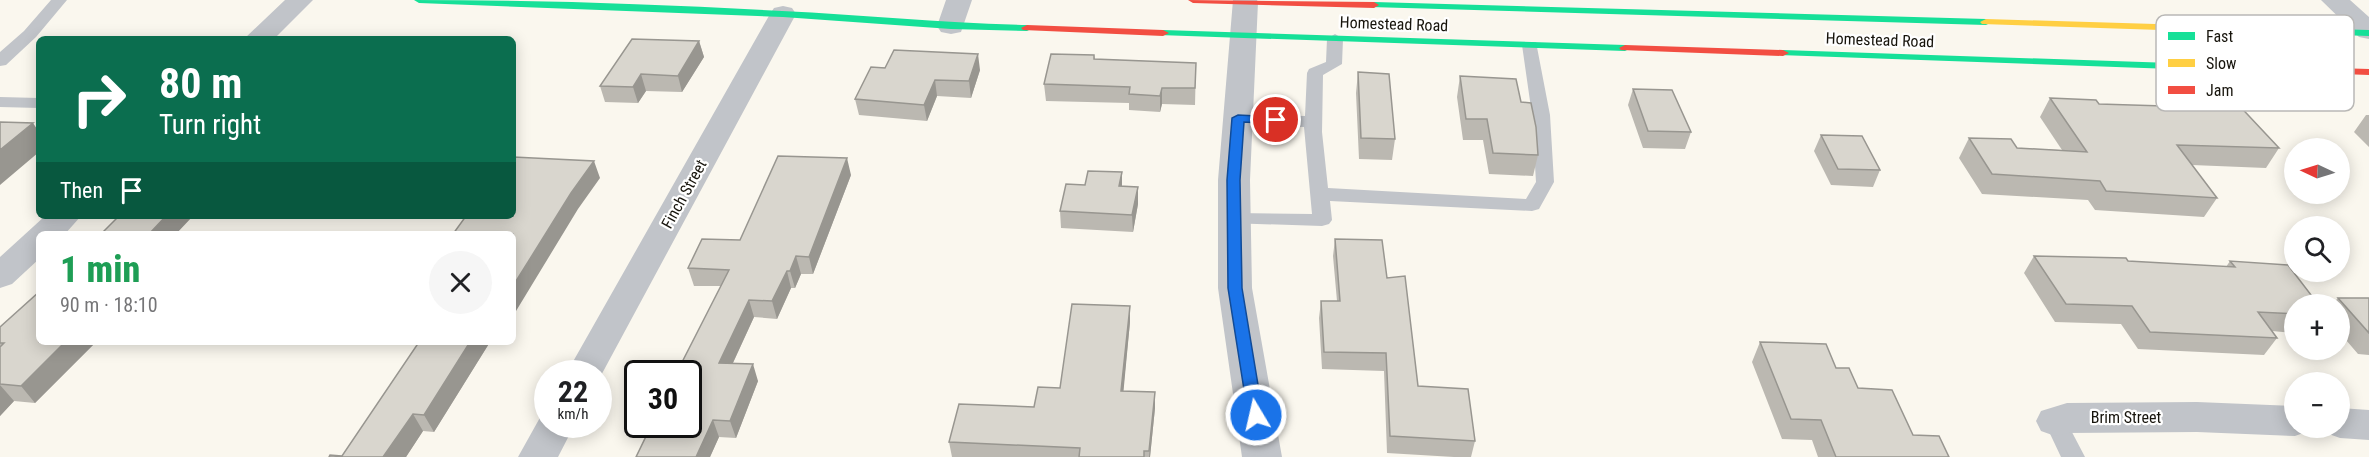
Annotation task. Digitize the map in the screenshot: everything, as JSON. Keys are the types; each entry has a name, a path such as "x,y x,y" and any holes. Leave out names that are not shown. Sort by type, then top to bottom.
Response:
{"main road":[{"name":"Homestead Road","path":"419,0 783,14 951,26 2156,65"},
{"name":"Homestead Road","path":"1193,0 1245,1 1514,19 1894,30 2156,31"},
{"path":"1514,19 1525,45"},
{"path":"1894,30 1909,57"},
{"name":"Homestead Road","path":"2354,32 2369,32"},
{"name":"Homestead Road","path":"2354,72 2369,72"}],"street":[{"path":"261,36 300,0"},
{"path":"951,26 959,0"},
{"path":"2334,0 2350,15"},
{"path":"1245,1 1234,180 1235,288 1262,457"},
{"name":"Finch Street","path":"592,360 783,14"},
{"path":"2354,18 2369,32"},
{"path":"48,231 62,219"},
{"path":"0,276 36,243"},
{"name":"Brim Street","path":"2055,420 2197,417 2284,421"},
{"path":"2350,424 2369,425"},
{"path":"538,457 548,438"}],"lane":[{"path":"0,61 30,34 59,0"},
{"path":"1234,219 1322,220 1313,122 1315,73 1334,64 1335,39"},
{"path":"1319,194 1532,205 1545,182 1541,115 1525,45"},
{"path":"0,102 36,103"},
{"path":"1238,118 1313,122"},
{"path":"2055,420 2058,431 2073,457"}],"building":[{"path":"632,39 699,41 678,76 641,74 633,87 600,86"},
{"path":"894,50 978,54 969,81 935,80 924,105 855,99 871,67 885,68"},
{"path":"1051,54 1094,55 1094,59 1196,63 1195,88 1162,88 1160,96 1129,94 1130,87 1044,84"},
{"path":"1358,72 1389,74 1395,139 1361,138"},
{"path":"1460,76 1516,79 1521,102 1531,103 1538,155 1493,153 1487,119 1466,119"},
{"path":"1633,89 1672,90 1691,132 1648,131"},
{"path":"2050,98 2096,100 2099,104 2156,106 2156,111 2244,111 2279,148 2177,145 2217,198 2106,191 2100,181 1992,174 1969,138 2011,139 2017,148 2087,152"},
{"path":"0,122 33,123 0,150"},
{"path":"1821,135 1862,136 1880,170 1838,169"},
{"path":"778,156 847,158 809,257 796,256 772,301 749,300 719,363 753,364 730,421 713,420 696,457 636,457 645,438 702,438 702,360 683,360 729,270 688,268 702,239 740,240"},
{"path":"516,157 594,161 571,193 516,281 516,231 455,231 464,219 516,219"},
{"path":"1088,171 1122,172 1119,186 1138,187 1132,215 1060,211 1066,184 1085,185"},
{"path":"116,219 163,219 152,231 104,231"},
{"path":"1335,239 1382,240 1387,278 1405,276 1418,386 1468,389 1475,441 1390,436 1386,353 1324,352 1321,301 1340,301"},
{"path":"2034,256 2126,258 2128,261 2235,267 2230,261 2284,265 2284,282 2301,282 2310,294 2284,294 2284,313 2258,312 2277,338 2150,332 2132,306 2066,304"},
{"path":"36,295 36,345 62,345 21,386 0,384 0,347 4,343 0,343 0,327"},
{"path":"2350,298 2369,298 2369,333 2350,312"},
{"path":"1072,304 1130,306 1121,391 1155,392 1149,451 1144,451 1144,457 1079,457 1080,448 949,442 959,404 1034,407 1038,387 1060,388"},
{"path":"1760,342 1826,344 1836,368 1849,368 1858,388 1892,390 1913,435 1939,436 1949,457 1836,457 1821,420 1791,419"},
{"path":"417,345 468,345 424,415 413,414 383,457 329,457 330,455 342,456"}],"traffic: fast":[{"path":"419,0 783,14 951,26 1027,28"},
{"path":"1374,5 1986,22"},
{"path":"1163,33 1625,48"},
{"path":"2354,33 2369,33"},
{"path":"1783,53 2156,65"}],"traffic: slow":[{"path":"1986,22 2156,27"}],"traffic: jam":[{"path":"1193,0 1374,5"},
{"path":"1027,28 1163,33"},
{"path":"1625,48 1783,53"},
{"path":"2354,72 2369,72"}],"route":[{"path":"1256,415 1235,288 1236,139 1238,118 1276,120"}]}
